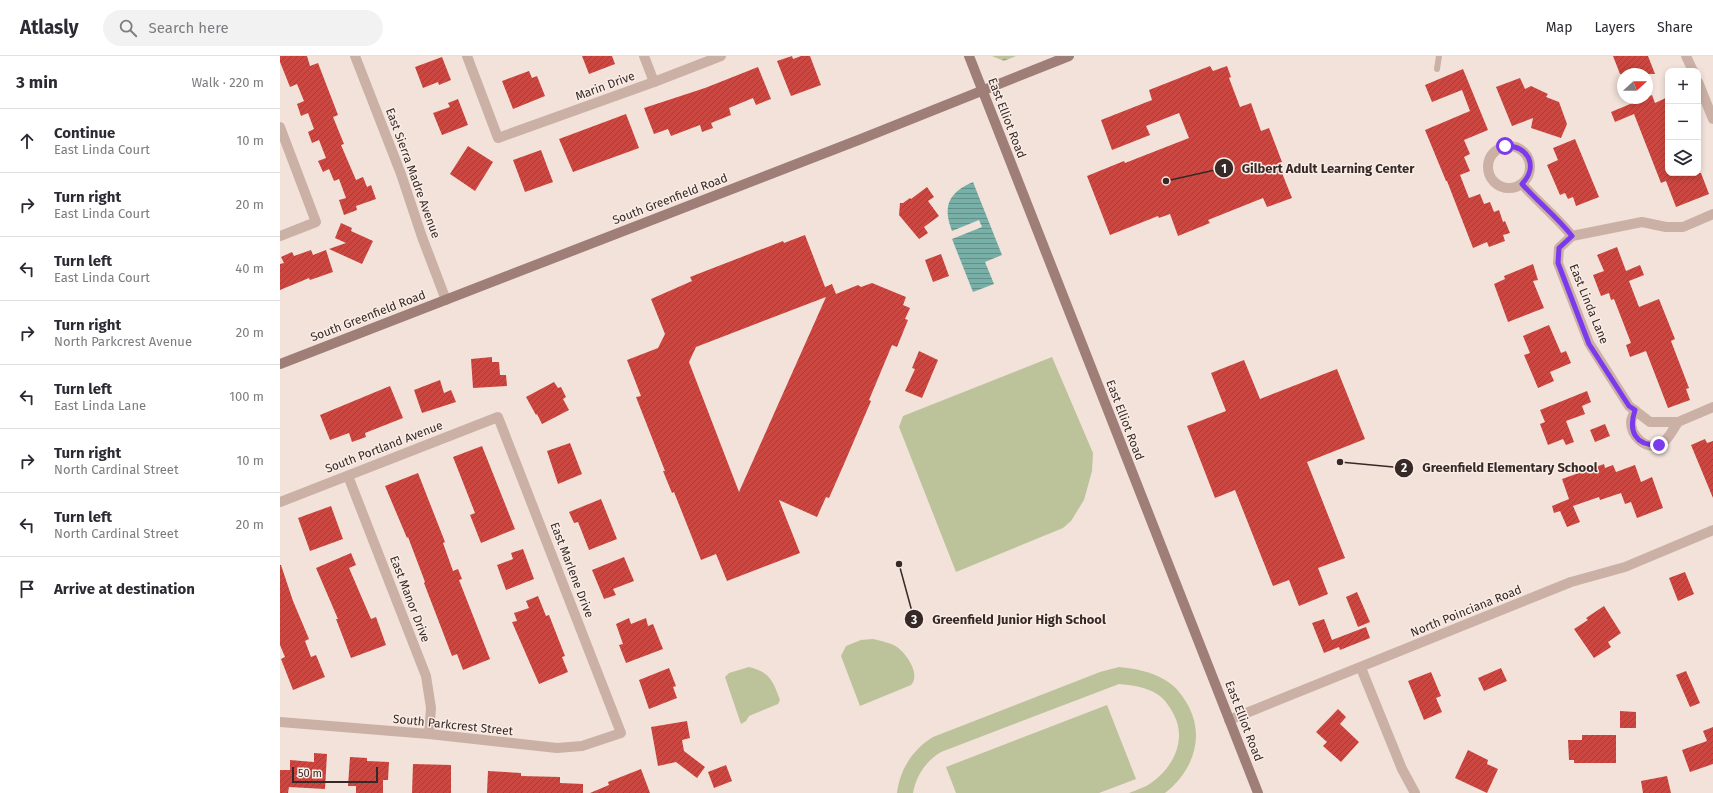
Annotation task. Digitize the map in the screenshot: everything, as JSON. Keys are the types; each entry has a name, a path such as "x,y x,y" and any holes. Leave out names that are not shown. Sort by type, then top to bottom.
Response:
{"main road":[{"name":"East Elliot Road","path":"969,56 1258,793"},
{"name":"South Greenfield Road","path":"280,364 983,91 1069,56"}],"street":[{"name":"East Sierra Madre Avenue","path":"355,56 401,174 446,300"},
{"name":"Marin Drive","path":"467,56 498,138 654,82 721,56"},
{"path":"644,56 654,82"},
{"path":"1686,56 1692,68"},
{"path":"1701,89 1713,118"},
{"path":"280,127 316,222 280,236"},
{"path":"1512,146 1525,152 1530,165 1530,173 1522,184 1509,188 1497,184 1492,179 1488,167 1489,160 1498,148 1512,146"},
{"path":"1522,184 1540,204 1559,219 1572,236 1642,222 1666,227 1683,227 1713,214"},
{"name":"East Linda Lane","path":"1572,236 1559,248 1558,263 1589,344 1629,406 1650,422 1678,422"},
{"path":"1635,410 1631,422 1634,434 1640,441 1649,446 1659,445 1665,441 1678,422 1713,408"},
{"name":"South Portland Avenue","path":"280,502 498,417"},
{"name":"East Marlene Drive","path":"498,417 621,733"},
{"name":"East Manor Drive","path":"348,476 426,676 431,708 429,734"},
{"name":"North Poinciana Road","path":"1229,720 1571,582 1625,567 1713,530"},
{"path":"1360,668 1402,769 1415,793"},
{"name":"South Parkcrest Street","path":"280,722 429,734 557,748 582,746 621,733"}],"lane":[{"path":"1437,69 1439,56"}],"green space":[{"path":"992,56 1016,56 1004,61"},
{"path":"1052,357 1093,453 1092,471 1084,500 1071,521 1063,528 956,572 899,427 903,416"},
{"path":"873,639 892,644 905,654 914,670 914,681 911,685 860,706 841,656 846,646 861,640"},
{"path":"749,667 762,672 770,678 780,700 778,704 749,716 746,721 741,724 725,677 729,673"},
{"path":"1119,667 1149,672 1169,682 1176,688 1184,699 1194,719 1196,743 1189,765 1174,785 1165,793 1129,793 1143,788 1166,770 1176,753 1179,734 1178,724 1167,703 1157,694 1139,687 1119,684 941,752 926,764 919,775 913,793 897,793 901,776 909,760 919,747 933,737 1100,672"},
{"path":"1107,705 1136,779 1099,793 956,793 946,767"}],"water":[{"path":"973,182 1002,255 985,262 994,284 973,292 952,239 982,227 979,220 952,231 949,222 948,207 953,195 958,190"}],"building":[{"path":"280,56 307,56 310,66 318,63 338,115 333,117 344,144 341,145 356,180 363,177 367,187 371,185 376,199 356,206 357,210 344,215 339,200 346,198 339,179 334,181 329,169 323,172 318,161 326,158 319,140 312,143 308,132 314,129 308,113 301,116 297,104 304,101 297,84 290,87 280,62"},
{"path":"582,56 612,56 615,64 589,74"},
{"path":"792,56 793,59 801,56 810,56 821,85 791,96 777,61"},
{"path":"1613,56 1648,56 1653,68 1618,68"},
{"path":"442,57 451,80 439,85 438,82 423,88 415,67"},
{"path":"1210,66 1213,71 1227,66 1231,77 1229,78 1240,107 1251,103 1261,131 1269,128 1282,162 1278,163 1292,198 1267,207 1263,198 1208,220 1210,223 1178,236 1170,214 1159,218 1158,216 1110,235 1087,176 1189,138 1179,113 1146,126 1150,135 1112,150 1101,120 1152,100 1149,90"},
{"path":"758,67 771,99 756,105 753,98 729,108 731,115 711,123 713,128 702,132 700,125 671,136 668,129 654,134 644,108 705,88"},
{"path":"1463,69 1488,130 1464,140 1470,154 1464,157 1470,171 1460,175 1469,198 1480,194 1484,204 1490,202 1494,212 1499,210 1503,222 1505,221 1510,233 1503,235 1505,241 1489,247 1487,242 1473,248 1425,130 1470,111 1462,90 1432,102 1425,85"},
{"path":"529,71 532,78 537,76 545,96 513,109 502,81"},
{"path":"1520,78 1525,89 1531,86 1548,94 1546,97 1559,102 1567,124 1561,138 1531,128 1533,118 1512,126 1496,87"},
{"path":"1653,98 1655,103 1665,98 1665,176 1701,176 1701,173 1709,194 1676,207 1666,181 1661,183 1634,114 1615,122 1611,112 1630,104 1653,104"},
{"path":"458,99 468,125 442,135 433,113 450,107 448,103"},
{"path":"626,114 639,148 573,172 559,139"},
{"path":"1575,139 1599,197 1576,206 1573,197 1568,199 1565,193 1560,195 1547,165 1558,160 1553,148"},
{"path":"468,146 493,162 475,191 450,174"},
{"path":"541,150 553,182 525,192 513,160"},
{"path":"927,187 934,197 928,201 939,216 924,227 928,233 919,239 899,215 900,203 903,203 910,198 911,199"},
{"path":"341,223 352,228 351,231 373,241 362,264 329,249 346,243 335,238"},
{"path":"805,235 825,287 832,284 836,294 858,285 861,287 872,283 906,297 903,305 910,308 905,319 908,320 897,347 892,345 869,400 871,401 844,464 829,498 826,497 817,517 779,500 800,553 727,581 716,554 701,560 674,492 672,493 663,471 665,471 636,397 641,396 627,360 658,348 665,334 651,299 692,281 690,277 783,241 784,243","holes":["826,297 739,492 689,362 696,347"]},
{"path":"1617,247 1626,271 1640,265 1644,275 1629,281 1639,307 1659,299 1675,339 1671,341 1689,388 1686,389 1690,400 1668,408 1646,351 1630,357 1626,345 1631,343 1614,299 1611,300 1609,293 1601,296 1593,275 1604,271 1597,255"},
{"path":"311,250 313,255 326,250 333,272 310,280 309,278 280,290 280,264 284,263 281,257 292,252 294,256"},
{"path":"941,254 949,276 933,282 925,260"},
{"path":"1533,264 1538,280 1533,281 1544,308 1508,322 1494,284 1505,279 1504,276"},
{"path":"1549,325 1561,353 1566,351 1571,363 1550,372 1554,381 1538,388 1524,355 1530,353 1523,336"},
{"path":"919,351 938,360 922,398 905,391 915,369 912,368"},
{"path":"492,357 492,362 499,362 500,375 506,375 507,386 473,388 471,359"},
{"path":"1244,360 1260,399 1337,369 1365,439 1307,462 1345,558 1318,568 1328,594 1299,606 1289,580 1273,586 1235,490 1215,498 1187,426 1226,411 1211,373"},
{"path":"440,380 444,393 451,390 456,402 422,413 414,390"},
{"path":"554,382 558,388 561,387 566,397 563,399 569,410 542,424 526,397"},
{"path":"390,386 403,418 365,433 366,437 352,442 349,433 330,440 320,415"},
{"path":"1587,391 1591,402 1582,406 1585,414 1566,421 1574,442 1566,445 1563,439 1548,445 1540,424 1545,422 1540,410"},
{"path":"1605,424 1610,436 1595,442 1590,430"},
{"path":"1705,439 1707,443 1713,441 1713,498 1691,445"},
{"path":"570,443 582,474 558,484 547,451"},
{"path":"482,446 515,529 481,543 470,515 475,513 453,457"},
{"path":"1604,464 1605,468 1613,465 1616,472 1635,465 1641,482 1652,477 1663,508 1637,518 1631,502 1625,504 1621,493 1600,500 1599,497 1573,506 1580,522 1567,527 1560,511 1554,513 1552,506 1569,499 1562,479"},
{"path":"418,473 445,542 443,543 453,571 458,569 462,579 459,580 490,659 463,670 457,654 452,656 408,537 407,538 385,486"},
{"path":"601,499 617,539 589,550 578,522 574,523 569,512"},
{"path":"331,506 343,539 310,551 298,518"},
{"path":"523,549 534,579 506,590 497,565 513,559 511,553"},
{"path":"351,553 356,565 349,568 371,619 376,617 386,645 351,658 336,619 338,619 316,568"},
{"path":"624,557 634,581 613,589 616,595 604,599 592,570"},
{"path":"280,565 309,639 305,641 311,657 316,655 325,677 293,690 281,659 285,657 280,645"},
{"path":"1685,572 1694,594 1678,601 1669,578"},
{"path":"1357,592 1370,622 1358,627 1346,597"},
{"path":"538,596 546,616 549,615 565,656 562,657 568,672 539,684 512,622 517,621 514,613 529,608 526,601"},
{"path":"1604,606 1621,633 1608,642 1611,647 1594,658 1574,629 1588,620 1586,618"},
{"path":"629,618 631,624 646,618 648,626 653,624 663,649 626,663 619,645 623,644 616,624"},
{"path":"1324,619 1332,640 1366,627 1370,638 1340,650 1339,647 1324,653 1312,623"},
{"path":"669,668 676,686 673,687 677,698 649,709 639,680"},
{"path":"1501,668 1507,681 1484,691 1478,678"},
{"path":"1686,671 1700,703 1690,707 1676,675"},
{"path":"1431,672 1441,696 1436,698 1442,712 1424,720 1408,681"},
{"path":"1338,709 1346,717 1340,724 1359,742 1341,762 1323,746 1327,742 1316,732"},
{"path":"1620,711 1636,712 1636,728 1620,728"},
{"path":"687,721 690,738 682,740 684,751 705,767 697,778 676,762 658,766 651,727"},
{"path":"1713,727 1713,764 1690,772 1682,750 1707,741 1703,731"},
{"path":"1582,735 1616,735 1616,763 1574,763 1574,760 1569,760 1568,740 1582,740"},
{"path":"1468,750 1488,760 1487,764 1498,769 1487,793 1455,778"},
{"path":"314,753 327,754 325,789 289,787 288,793 280,793 280,770 290,770 290,760 314,762"},
{"path":"350,757 367,758 367,761 389,762 388,780 383,780 383,793 356,793 356,786 348,786"},
{"path":"413,764 451,765 451,793 412,793"},
{"path":"726,765 732,781 714,788 708,772"},
{"path":"641,769 650,793 590,793 609,785 608,782"},
{"path":"488,771 521,773 521,776 560,777 560,783 583,784 583,793 487,793"},
{"path":"1667,776 1671,793 1643,793 1641,781"}],"place":[{"name":"Gilbert Adult Learning Center","path":"1166,181"},
{"name":"Greenfield Elementary School","path":"1340,462"},
{"name":"Greenfield Junior High School","path":"899,564"}],"route":[{"path":"1505,146 1519,148 1525,152 1529,158 1530,173 1522,184 1540,204 1559,219 1572,236 1559,248 1558,263 1589,344 1629,406 1635,410 1631,422 1634,434 1640,441 1649,446 1659,445"}]}
